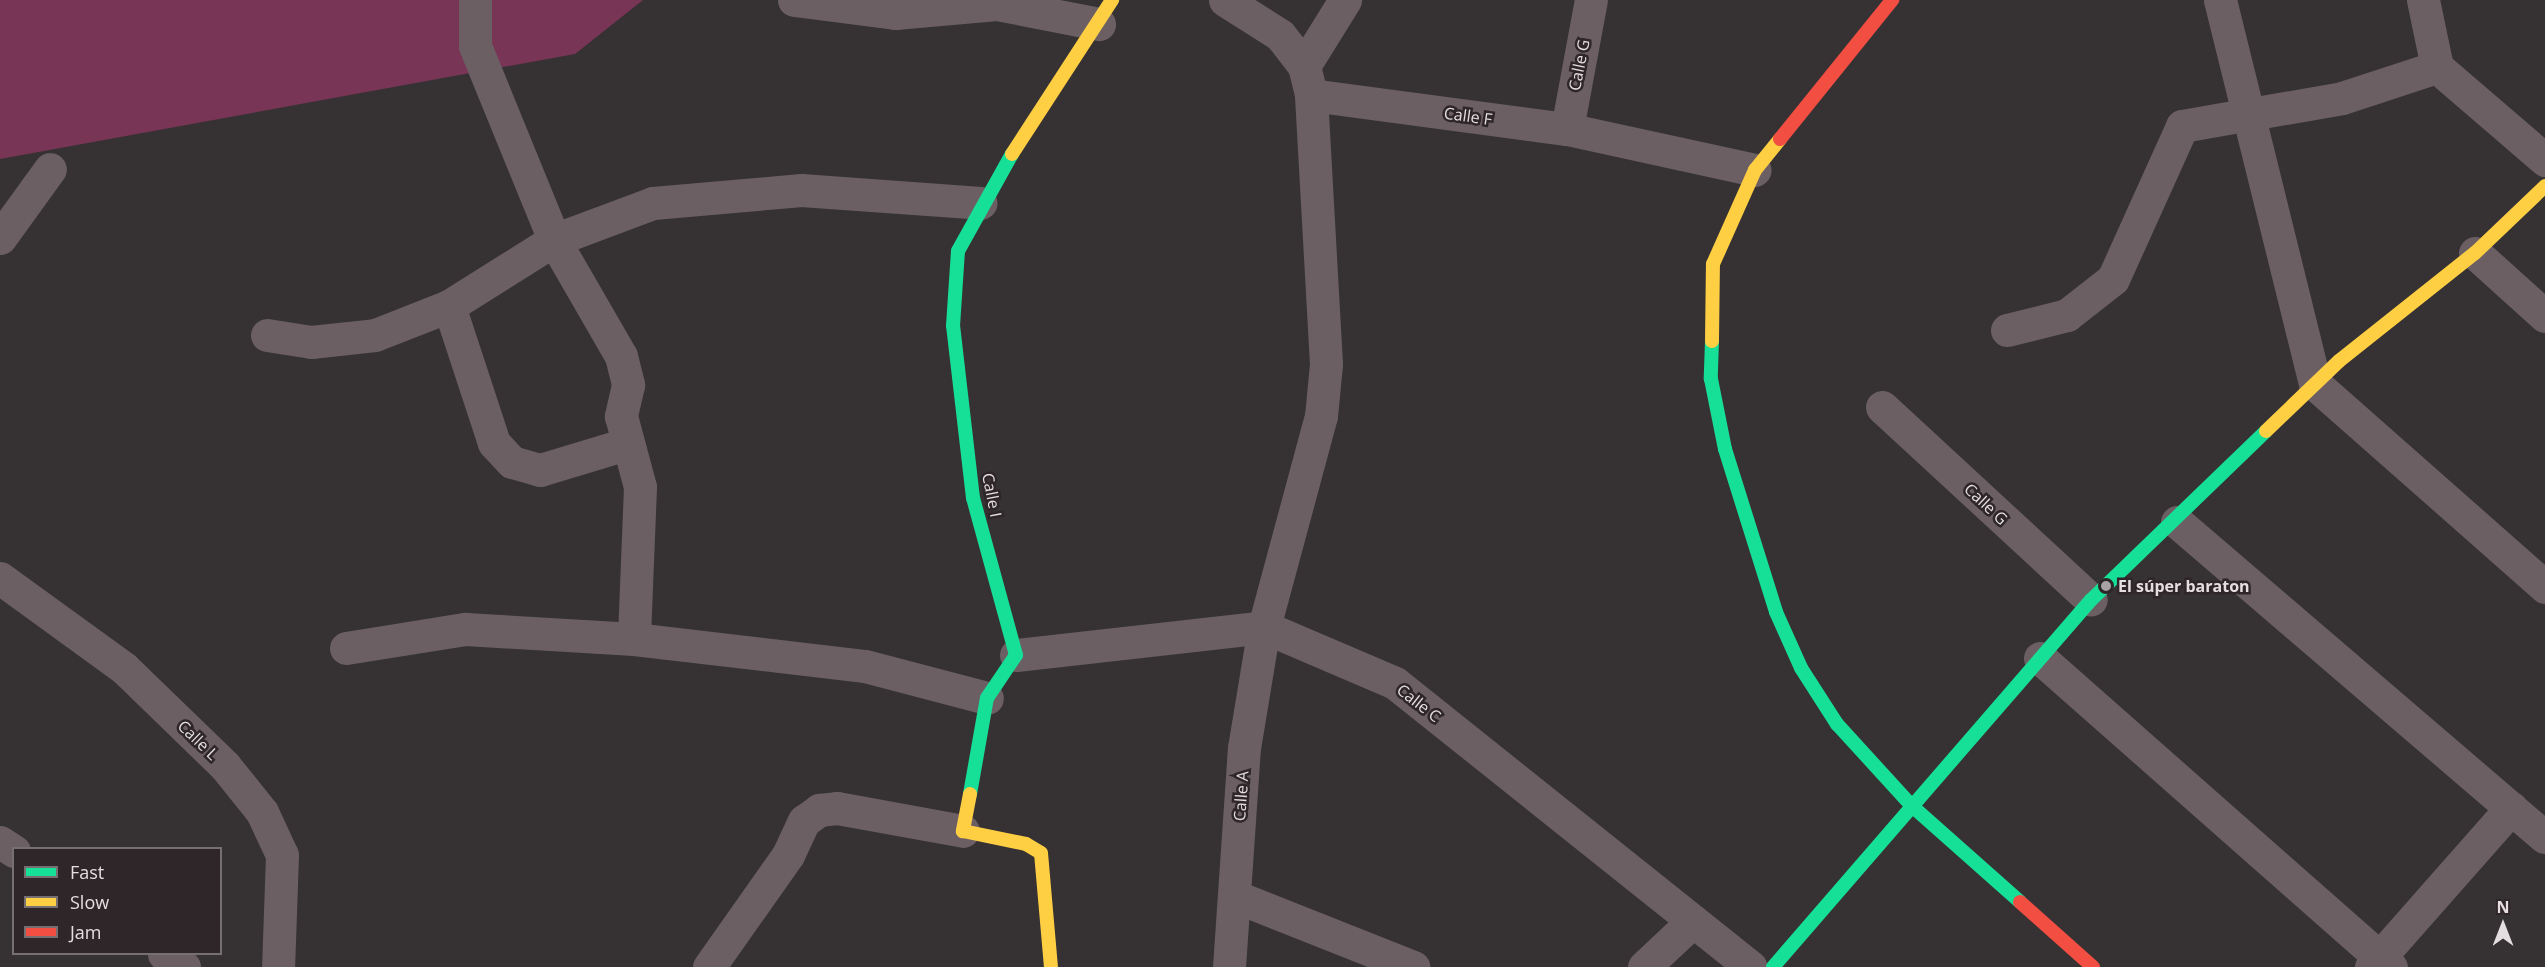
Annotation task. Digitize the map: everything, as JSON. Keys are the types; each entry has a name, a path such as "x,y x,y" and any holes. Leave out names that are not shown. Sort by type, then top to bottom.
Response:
{"street":[{"path":"475,0 475,46 554,240 621,356 628,385 621,416 626,444 640,487 634,639"},
{"path":"794,0 895,13 997,4 1106,12"},
{"path":"1225,0 1280,35 1308,80"},
{"path":"1308,80 1345,0"},
{"name":"Calle G","path":"1567,129 1591,0"},
{"path":"1892,0 1755,170 1713,264 1711,379 1725,449 1776,612 1801,668 1837,724 1912,806 2093,967"},
{"path":"2220,0 2315,384 2545,587"},
{"path":"2423,0 2437,67 2545,160"},
{"name":"Calle I","path":"1016,655 973,498 953,326 958,251 981,203 1106,12"},
{"path":"2007,330 2067,315 2113,279 2182,126 2247,112 2342,99 2437,67"},
{"name":"Calle F","path":"1308,80 1567,129 1755,170"},
{"name":"Calle A","path":"1229,967 1244,748 1264,627 1321,416 1325,374 1308,80"},
{"path":"0,238 50,170"},
{"path":"1773,967 2091,600 2176,522 2315,384 2475,253 2545,186"},
{"path":"267,335 311,342 375,335 448,306 554,240 653,203 801,190 981,203"},
{"path":"2475,253 2545,315"},
{"path":"448,306 494,443 512,462 540,470 626,444"},
{"name":"Calle G","path":"1882,407 2091,600"},
{"path":"2176,522 2545,837"},
{"name":"Calle L","path":"0,578 124,668 225,766 262,812 282,855 278,967"},
{"name":"Calle C","path":"1016,655 1264,627 1395,683 1751,967"},
{"path":"346,648 465,628 634,639 865,666 987,698"},
{"path":"963,831 987,698 1016,655"},
{"path":"2040,658 2381,963 2511,808"},
{"path":"710,967 788,855 804,821 819,810 837,808 1026,844 1041,853 1051,967"},
{"path":"1234,896 1413,967"},
{"path":"1644,967 1693,921"},
{"path":"166,955 184,967"}],"shaded area":[{"path":"0,0 643,0 575,54 0,159"}],"traffic: fast":[{"path":"970,794 987,698 1016,655 973,498 953,326 958,251 1012,154"},
{"path":"1712,341 1711,379 1725,449 1776,612 1801,668 1837,724 1912,806 2020,902"},
{"path":"1773,967 2091,600 2266,431"}],"traffic: slow":[{"path":"1012,154 1112,0"},
{"path":"1712,341 1713,264 1755,170 1780,139"},
{"path":"2266,431 2339,361 2475,253 2545,186"},
{"path":"970,794 963,831 1026,844 1041,853 1051,967"}],"traffic: jam":[{"path":"1780,139 1892,0"},
{"path":"2020,902 2093,967"}],"place":[{"name":"El súper baraton","path":"2106,586"}]}
